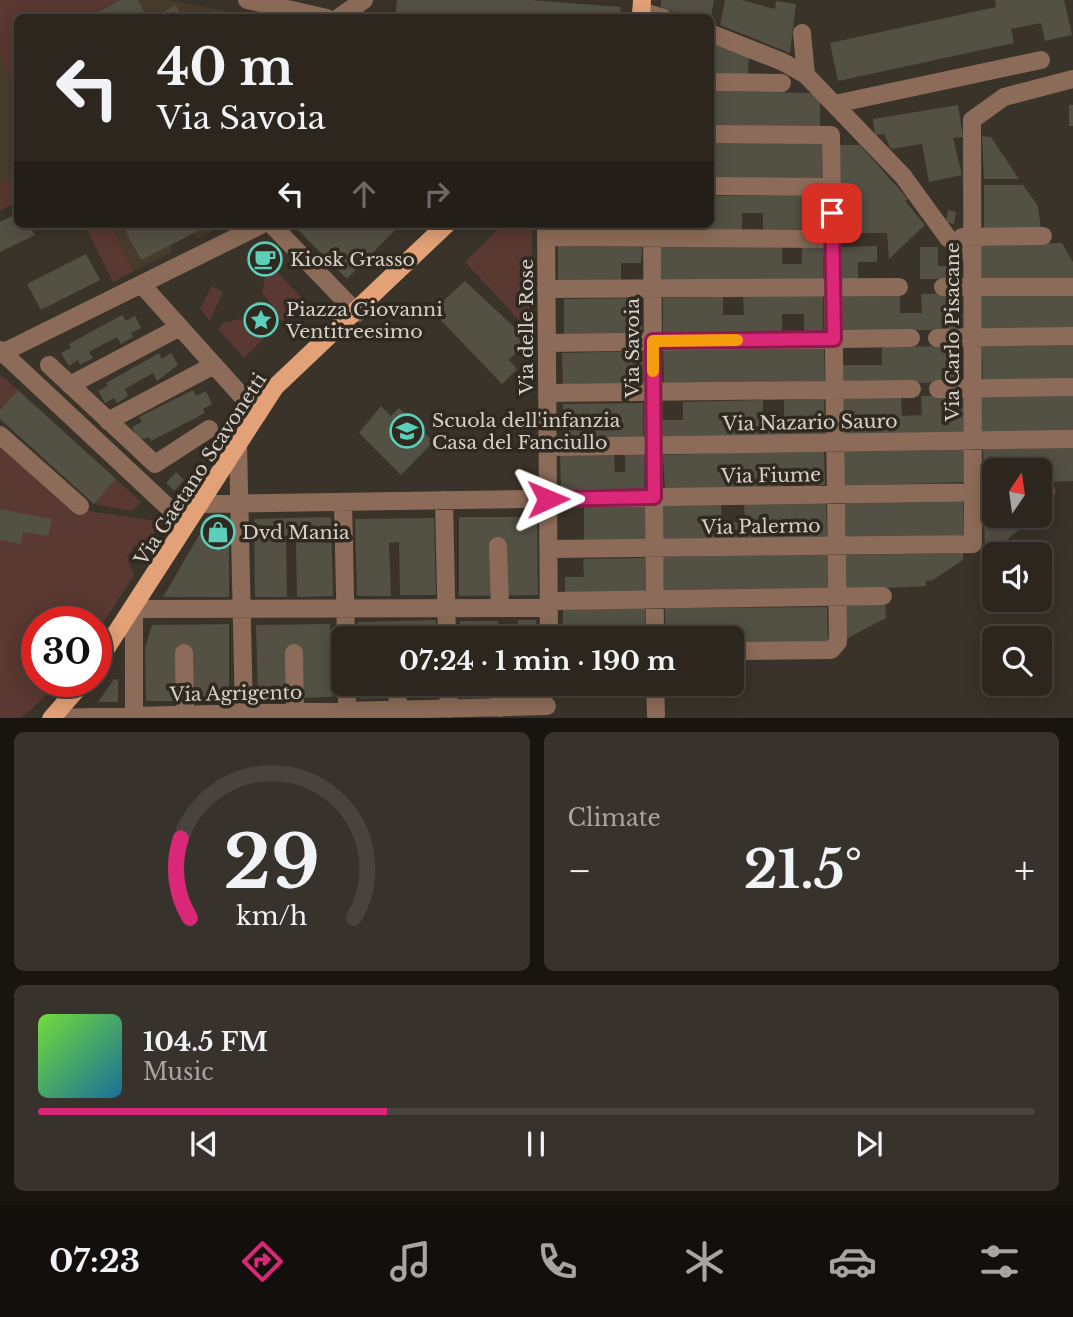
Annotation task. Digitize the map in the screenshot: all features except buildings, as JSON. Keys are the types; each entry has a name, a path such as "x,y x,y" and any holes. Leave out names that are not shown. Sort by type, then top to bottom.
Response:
{"main road":[{"name":"Via Gaetano Scavonetti","path":"112,641 275,387 357,313 440,228"},
{"path":"52,718 70,697"}],"street":[{"path":"247,0 276,3 313,14"},
{"path":"344,14 364,0"},
{"path":"802,33 806,75"},
{"path":"714,35 783,62 806,75 903,176 948,237 972,256"},
{"path":"835,104 1041,60"},
{"path":"1065,81 1073,92"},
{"name":"Via Carlo Pisacane","path":"973,544 972,120 1004,97 1065,81"},
{"path":"714,82 782,83"},
{"path":"714,134 831,135 838,642 831,650 744,651"},
{"path":"714,186 832,187"},
{"path":"186,524 1,352 254,228"},
{"path":"275,228 357,313"},
{"path":"546,230 652,231 832,239"},
{"name":"Via delle Rose","path":"546,230 549,626"},
{"name":"Via Savoia","path":"652,231 655,626"},
{"path":"948,237 1044,236"},
{"path":"142,285 258,414"},
{"path":"547,289 899,287"},
{"path":"943,287 1073,287"},
{"path":"70,385 180,327"},
{"path":"937,338 1073,336"},
{"path":"547,343 911,338"},
{"path":"48,365 155,464 209,429"},
{"path":"108,421 214,365"},
{"path":"938,389 1073,387"},
{"path":"547,393 912,389"},
{"path":"0,435 80,506"},
{"name":"Via Nazario Sauro","path":"548,447 1073,439"},
{"path":"238,445 244,714"},
{"name":"Via Fiume","path":"199,505 982,493"},
{"path":"444,500 447,626"},
{"path":"343,502 346,626"},
{"name":"Via Palermo","path":"549,549 973,544"},
{"path":"498,547 500,607"},
{"path":"134,717 134,609 446,608 655,599 883,596"},
{"path":"184,653 185,715"},
{"path":"294,653 295,713"},
{"path":"347,696 347,711"},
{"path":"397,696 398,710"},
{"path":"448,696 449,709"},
{"path":"500,696 500,708"},
{"path":"655,696 656,715"},
{"name":"Via Agrigento","path":"52,718 547,706"}],"shaded area":[{"path":"0,0 120,0 92,14 14,14 14,83 0,55"},
{"path":"120,0 169,0 239,14 94,14"},
{"path":"0,55 14,83 14,177 0,184"},
{"path":"14,177 14,204 0,211 0,184"},
{"path":"86,228 112,228 134,271 113,282"},
{"path":"112,228 218,228 197,239 194,233 170,245 172,252 134,271"},
{"path":"499,228 532,228 532,334 465,262"},
{"path":"274,269 303,299 283,321 273,316 273,306 262,292 266,274"},
{"path":"212,286 223,292 210,321 200,309"},
{"path":"241,319 245,326 259,330 263,339 244,358 219,330 222,323"},
{"path":"0,377 18,390 0,410"},
{"path":"0,442 74,509 163,522 145,547 135,545 127,557 134,575 112,609 112,606 21,606 21,697 45,697 21,718 0,718"},
{"path":"116,479 141,502 132,511 94,504"}],"slow traffic":[{"path":"653,371 653,341 737,340"}],"place":[{"name":"Kiosk Grasso","path":"265,259"},
{"name":"Piazza Giovanni Ventitreesimo","path":"261,320"},
{"name":"Scuola dell'infanzia Casa del Fanciullo","path":"407,431"},
{"name":"Dvd Mania","path":"218,532"}],"route":[{"path":"548,499 654,497 653,341 834,339 832,213"}]}
